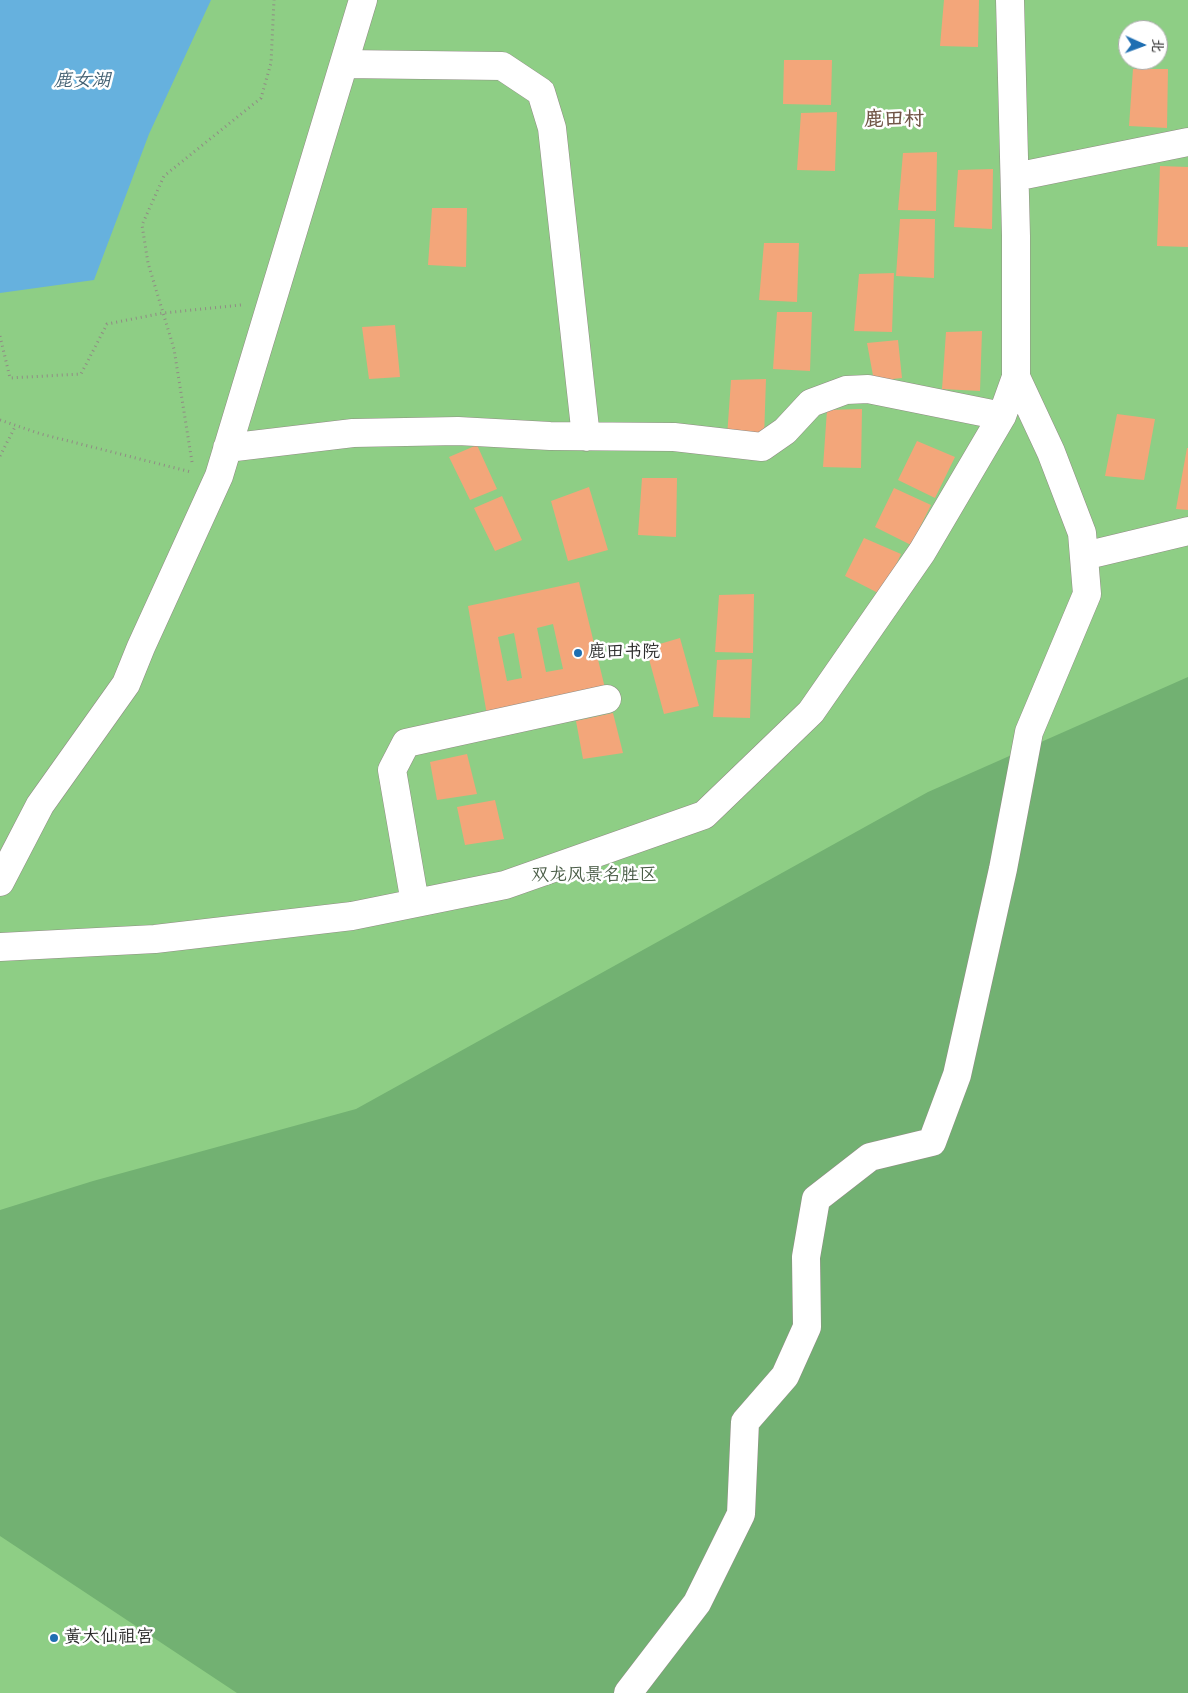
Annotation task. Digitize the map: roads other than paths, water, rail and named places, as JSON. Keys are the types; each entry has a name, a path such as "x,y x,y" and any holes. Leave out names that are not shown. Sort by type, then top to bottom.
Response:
{"street":[{"path":"0,882 40,805 126,684 140,647 219,476 363,0"},
{"path":"0,947 155,939 352,916 505,884 704,815 810,712 922,552 1002,416 1016,377 1015,176 1010,0"},
{"path":"344,64 502,66 540,92 552,128 586,437"},
{"path":"1015,176 1188,142"},
{"path":"628,1693 696,1603 741,1514 745,1422 785,1376 807,1327 806,1257 816,1199 870,1157 932,1142 958,1075 1003,869 1029,732 1087,594 1082,533 1051,452 1016,377"},
{"path":"227,448 353,433 458,431 586,437 674,437 762,447 785,431 810,403 846,390 868,389 1002,416"},
{"path":"1084,556 1188,531"},
{"path":"415,903 392,770 406,744 607,699"}],"water":[{"name":"鹿女湖","path":"0,0 211,0 149,134 94,280 0,293"}],"place":[{"name":"鹿田书院","path":"578,653"},
{"name":"黄大仙祖宫","path":"54,1638"}],"district":[{"name":"鹿田村","path":"894,121"}],"park label":[{"name":"双龙风景名胜区","path":"594,876"}]}
